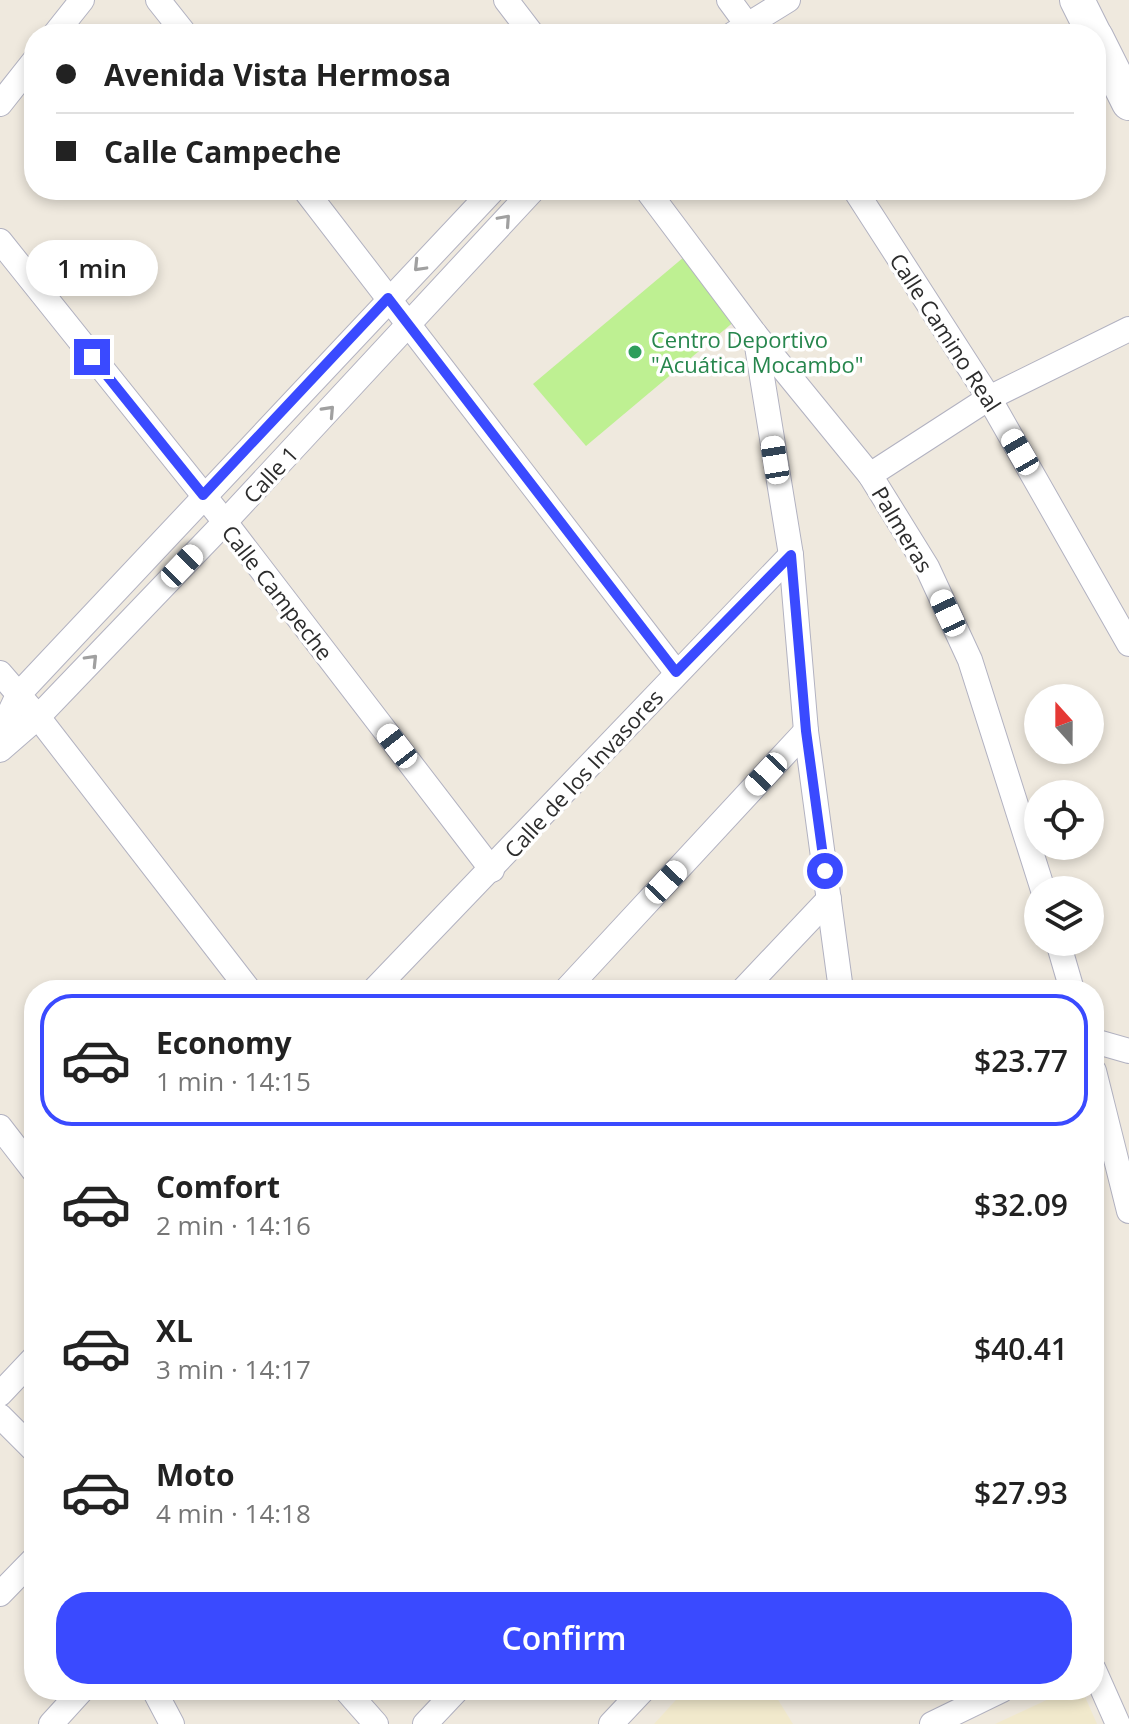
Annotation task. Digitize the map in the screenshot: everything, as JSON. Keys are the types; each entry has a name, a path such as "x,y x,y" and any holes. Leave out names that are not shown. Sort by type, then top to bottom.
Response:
{"street":[{"path":"63,24 82,0"},
{"path":"158,0 177,24"},
{"path":"506,0 524,24"},
{"path":"729,0 741,24"},
{"path":"755,24 788,0"},
{"path":"1077,0 1089,24"},
{"path":"1106,58 1129,103"},
{"path":"0,104 24,74"},
{"path":"313,200 676,672"},
{"name":"Calle 1","path":"0,733 18,695 483,200"},
{"name":"Calle 1","path":"0,750 38,717 225,522 524,200"},
{"name":"Palmeras","path":"654,200 755,334 870,475 927,567 970,660 1039,876"},
{"name":"Calle Camino Real","path":"861,200 989,398 1129,644"},
{"name":"Calle Campeche","path":"0,241 225,522 492,870"},
{"path":"870,475 989,398 1129,329"},
{"path":"755,334 791,555 806,731 840,980"},
{"name":"Calle de los Invasores","path":"384,980 791,555"},
{"path":"0,673 38,717 241,980"},
{"path":"575,980 806,731"},
{"path":"752,980 829,899"},
{"path":"1062,956 1069,980"},
{"path":"1104,1044 1129,1051"},
{"path":"1104,1111 1129,1211"},
{"path":"0,1127 24,1158"},
{"path":"0,1394 24,1369"},
{"path":"0,1416 24,1440"},
{"path":"0,1594 24,1569"},
{"path":"1104,1692 1118,1724"},
{"path":"51,1724 73,1700"},
{"path":"159,1700 172,1724"},
{"path":"355,1700 376,1724"},
{"path":"425,1724 448,1700"},
{"path":"611,1724 634,1700"},
{"path":"932,1724 981,1700"}],"shaded area":[{"path":"676,1700 778,1700 793,1724 654,1724"},
{"path":"1047,1700 1086,1700 1097,1724 995,1724"}],"green space":[{"name":"Centro Deportivo \"Acuática Mocambo\"","path":"684,257 736,320 586,446 533,384"}],"place":[{"name":"Centro Deportivo \"Acuática Mocambo\"","path":"635,352"}],"route":[{"path":"92,357 203,495 388,298 676,672 791,555 806,731 825,871"}]}
